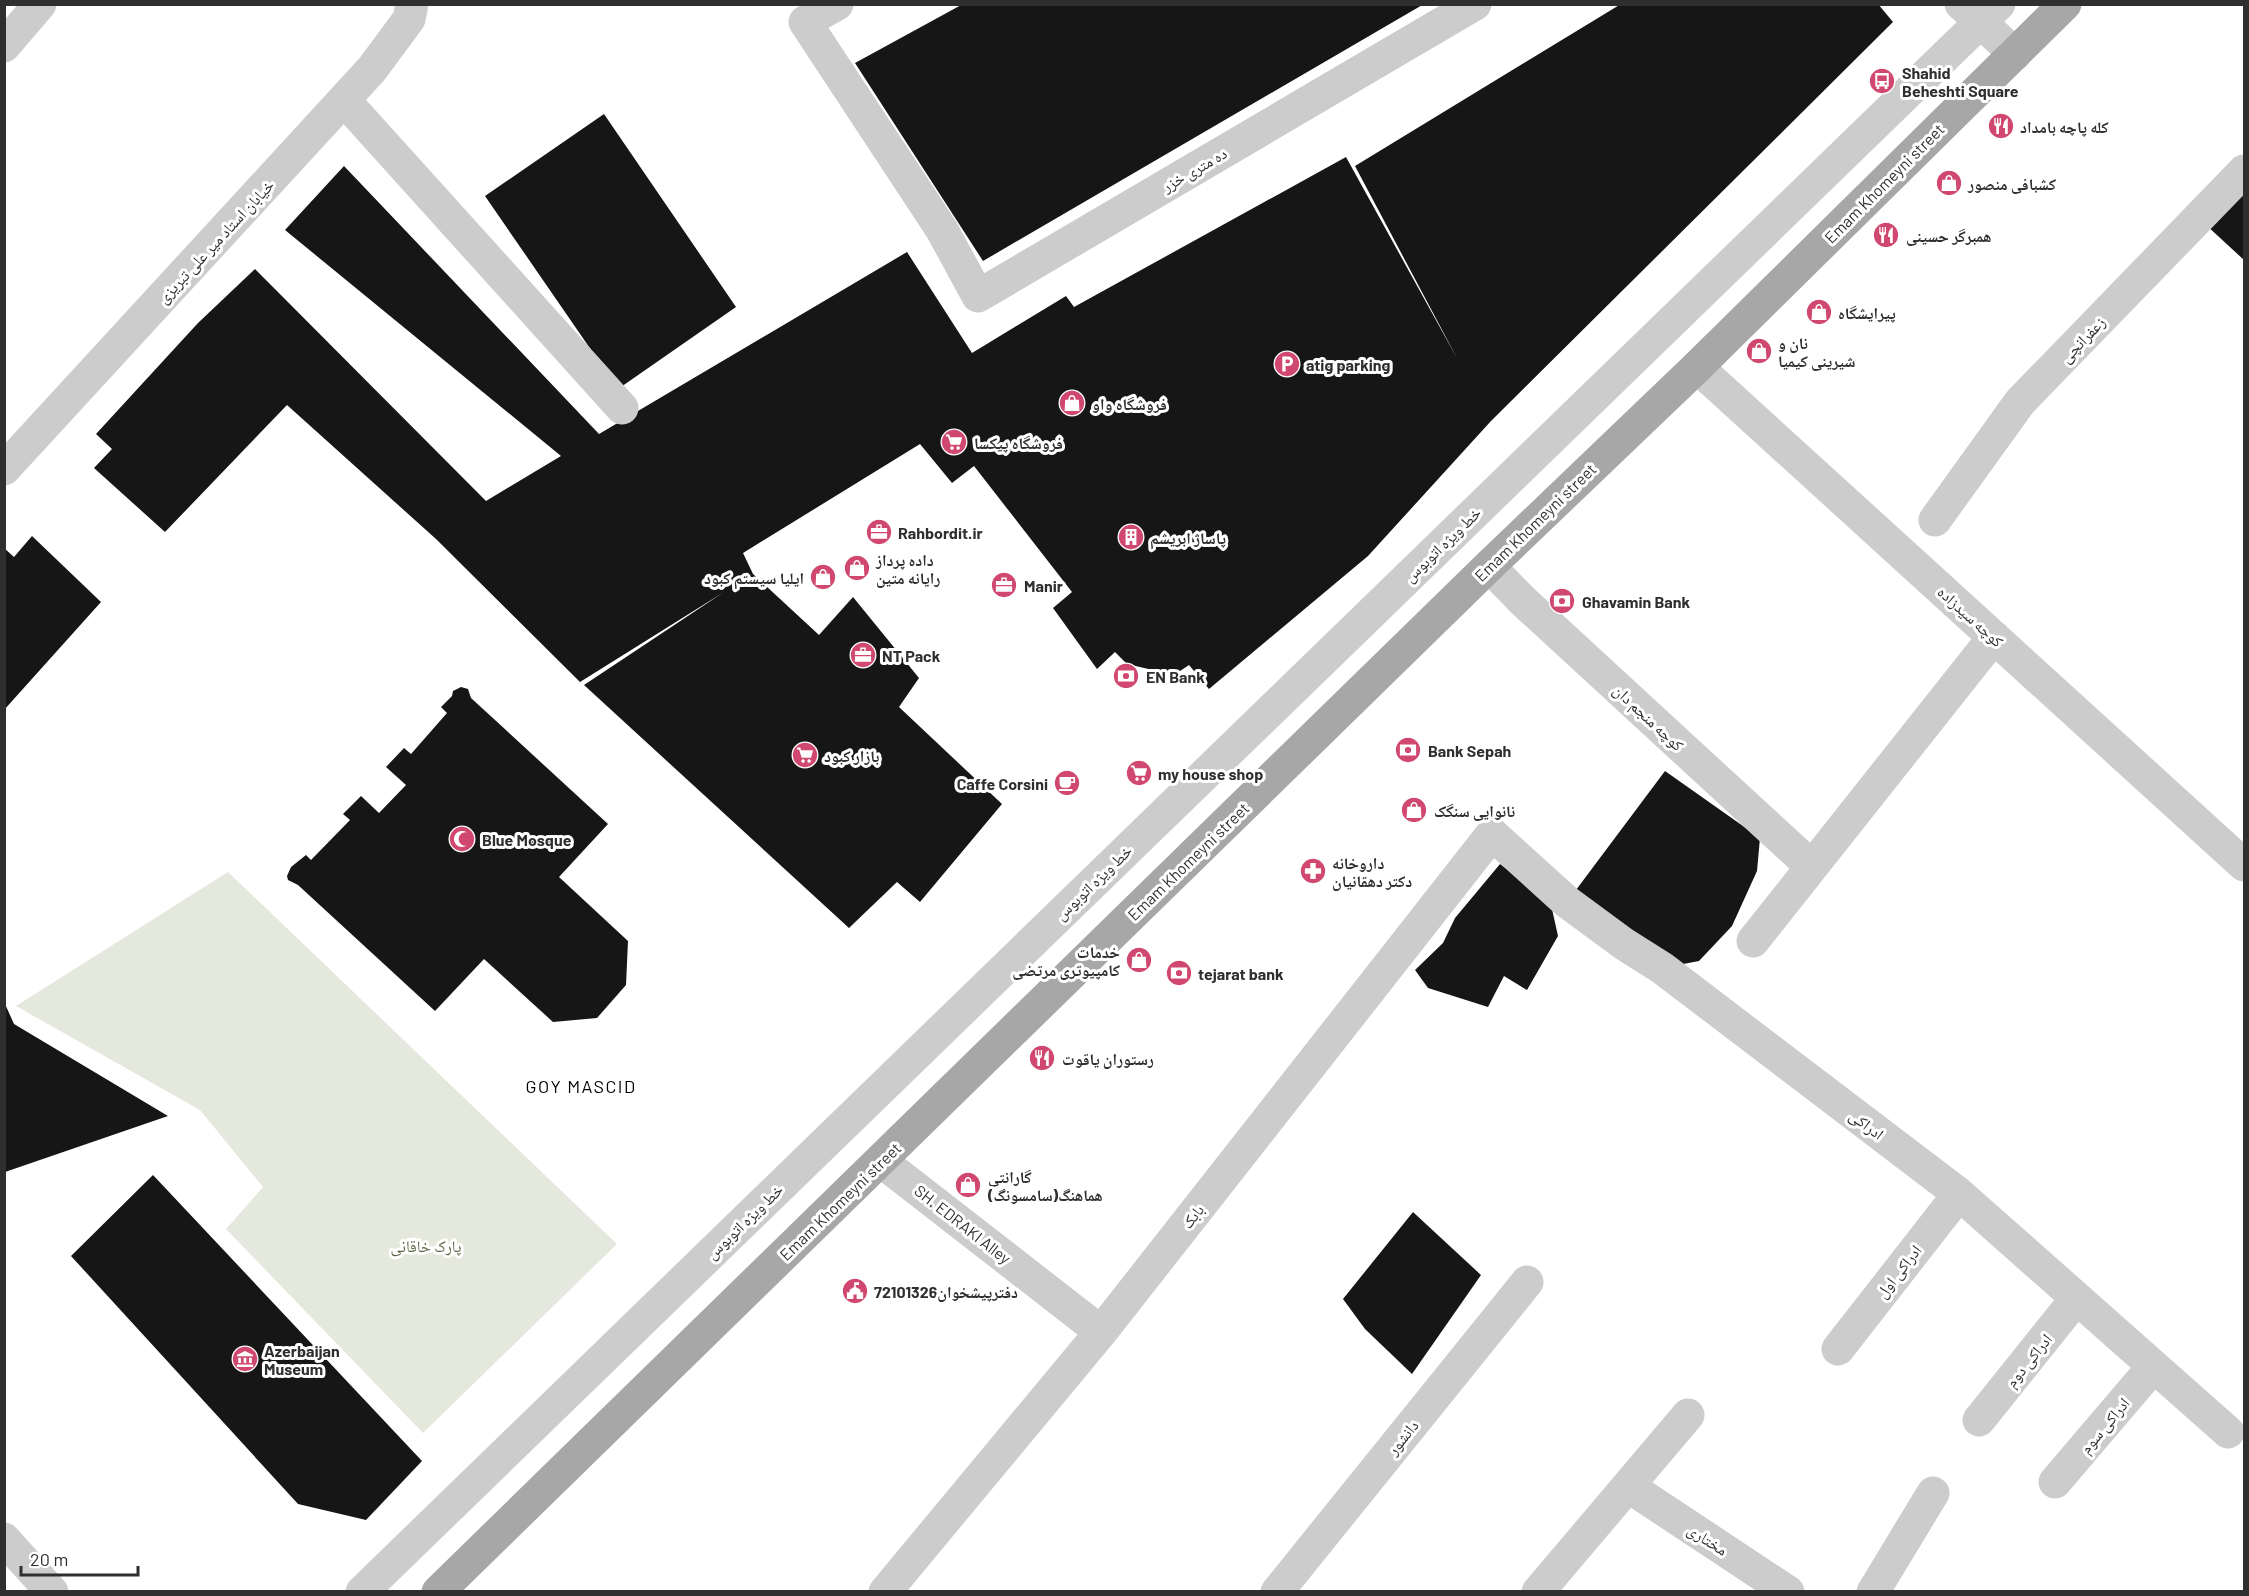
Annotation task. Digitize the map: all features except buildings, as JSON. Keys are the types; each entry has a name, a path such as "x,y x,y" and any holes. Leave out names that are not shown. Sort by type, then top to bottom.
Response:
{"main road":[{"name":"Emam Khomeyni street","path":"438,1592 1489,566 1697,367 2065,4"}],"street":[{"path":"4,46 40,4"},
{"name":"خیابان استاد میر علی تبریزی","path":"4,469 372,69 409,19 412,4"},
{"name":"ده متری خزر","path":"837,4 805,22 942,230 978,296 1475,4"},
{"path":"1980,11 2015,54"},
{"name":"خط ویژه اتوبوس","path":"362,1592 1824,173 1980,11"},
{"path":"344,100 622,408"},
{"name":"زعفرانچی","path":"1935,520 2020,402 2244,171"},
{"name":"کوچه سیدزاده","path":"1697,367 2244,866"},
{"name":"کوچه منجم دان","path":"1489,566 1523,601 1811,866"},
{"path":"1753,941 1994,637"},
{"name":"ادراکی","path":"1492,834 1567,902 1624,944 1662,968 1959,1194 2228,1432"},
{"name":"بابک","path":"885,1592 1101,1332 1492,834"},
{"name":"SH. EDRAKI Alley","path":"881,1161 1101,1332"},
{"name":"ادراکی اول","path":"1838,1349 1959,1194"},
{"name":"دانشور","path":"1277,1592 1527,1282"},
{"name":"ادراکی دوم","path":"1980,1420 2076,1299"},
{"name":"ادراکی سوم","path":"2055,1482 2153,1367"},
{"path":"1538,1592 1688,1415"},
{"name":"مختاری","path":"1628,1486 1788,1592"},
{"path":"1873,1592 1933,1493"},
{"path":"4,1539 52,1592"}],"green space":[{"name":"پارک خاقانی","path":"228,872 617,1244 423,1433 226,1229 263,1187 200,1110 16,1006"}],"place":[{"name":"Shahid Beheshti Square","path":"1882,81"},
{"name":"کله پاچه بامداد","path":"2001,126"},
{"name":"کشبافی منصور","path":"1949,183"},
{"name":"همبرگر حسینی","path":"1886,235"},
{"name":"پیرایشگاه","path":"1819,312"},
{"name":"نان و شیرینی کیمیا","path":"1759,351"},
{"name":"atig parking","path":"1287,364"},
{"name":"فروشگاه واو","path":"1072,403"},
{"name":"فروشگاه پیکسا","path":"954,442"},
{"name":"Rahbordit.ir","path":"879,532"},
{"name":"پاساژ ابریشم","path":"1131,537"},
{"name":"داده پرداز رایانه متین","path":"857,568"},
{"name":"ایلیا سیستم کبود","path":"823,577"},
{"name":"Manir","path":"1004,585"},
{"name":"Ghavamin Bank","path":"1562,601"},
{"name":"NT Pack","path":"863,655"},
{"name":"EN Bank","path":"1126,676"},
{"name":"Bank Sepah","path":"1408,750"},
{"name":"بازار کبود","path":"805,755"},
{"name":"my house shop","path":"1139,773"},
{"name":"Caffe Corsini","path":"1067,783"},
{"name":"نانوایی سنگک","path":"1414,810"},
{"name":"Blue Mosque","path":"462,839"},
{"name":"داروخانه دکتر دهقانیان","path":"1313,871"},
{"name":"خدمات کامپیوتری مرتضی","path":"1139,960"},
{"name":"tejarat bank","path":"1179,973"},
{"name":"رستوران یاقوت","path":"1042,1058"},
{"name":"گارانتی هماهنگ(سامسونگ)","path":"968,1185"},
{"name":"دفترپیشخوان72101326","path":"855,1291"},
{"name":"Azerbaijan Museum","path":"245,1359"}],"district":[{"name":"GOY MASCID","path":"581,1086"}]}
